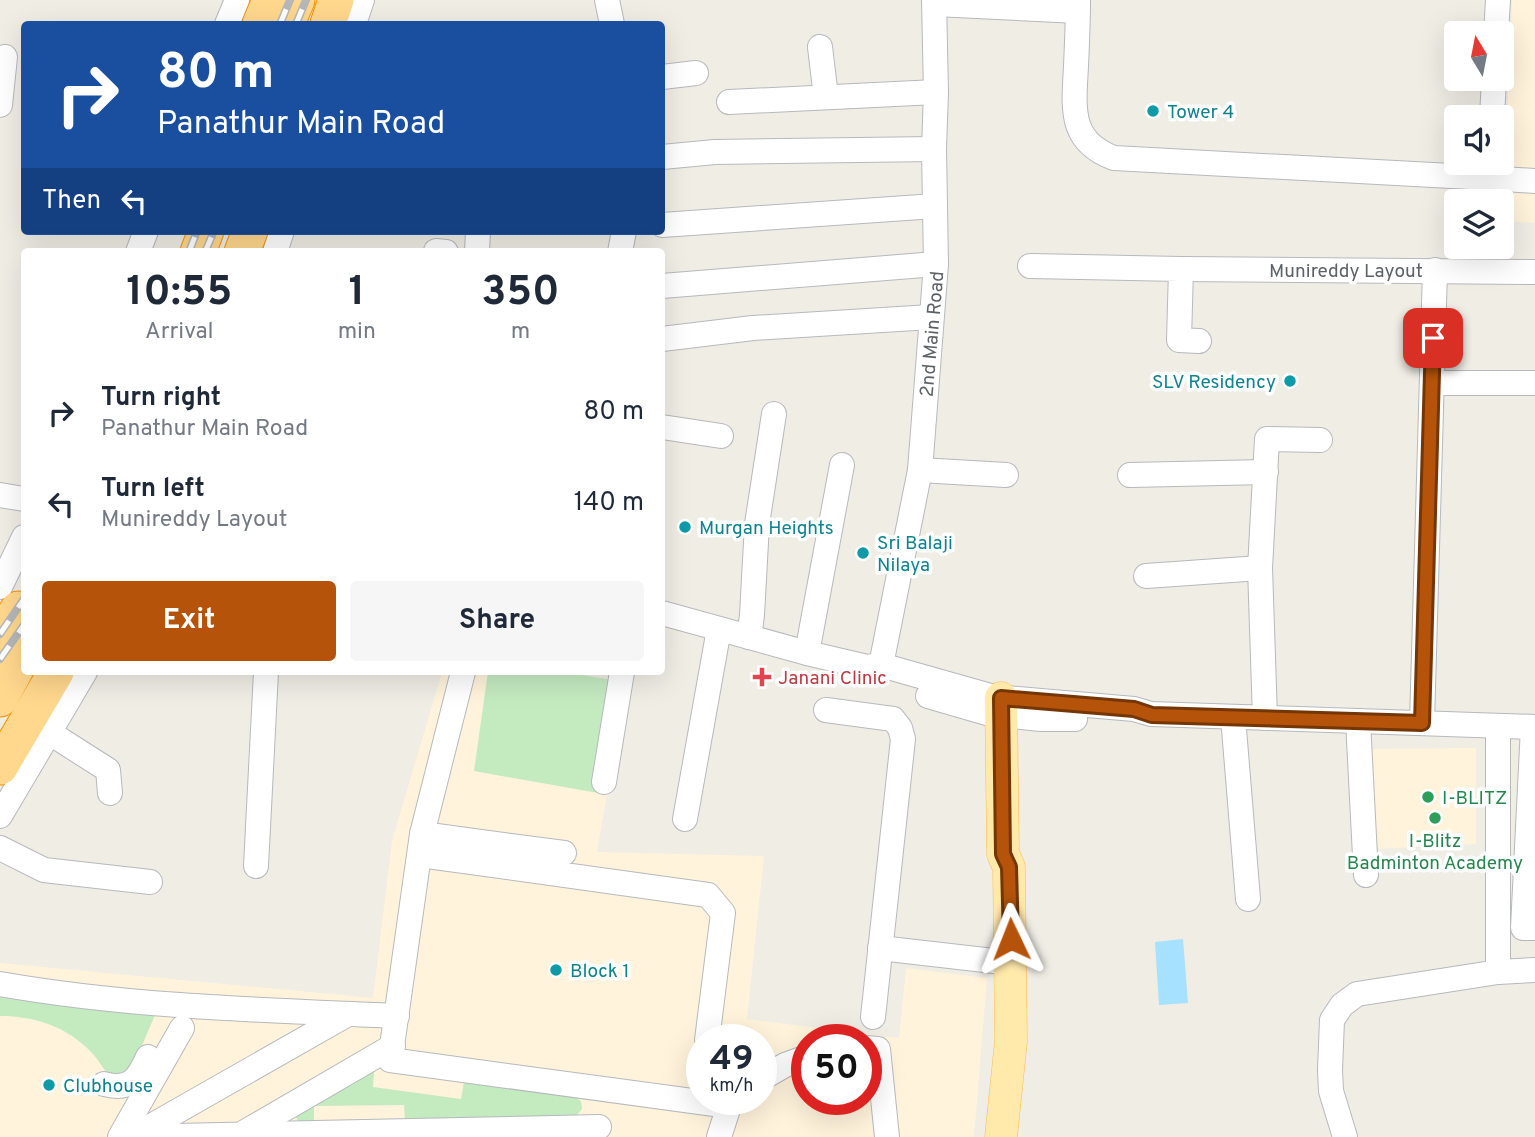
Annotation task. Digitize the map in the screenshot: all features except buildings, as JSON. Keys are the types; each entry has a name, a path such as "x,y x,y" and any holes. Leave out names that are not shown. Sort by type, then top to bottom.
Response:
{"highway":[{"path":"261,21 270,0"},
{"path":"288,21 297,0"},
{"path":"329,21 336,0"},
{"path":"0,638 9,598"},
{"path":"0,699 21,660"},
{"path":"0,767 54,675"}],"main road":[{"path":"1001,1137 1011,1041 1009,867 1003,854 1008,707"}],"street":[{"path":"229,21 237,0"},
{"path":"355,21 362,0"},
{"path":"607,0 611,21"},
{"path":"1496,21 1497,0"},
{"path":"935,2 1078,5 1074,110 1082,134 1089,144 1114,158 1444,169"},
{"name":"2nd Main Road","path":"874,666 920,470 936,264 935,2"},
{"path":"820,47 825,97"},
{"path":"0,106 5,57"},
{"path":"665,77 696,73"},
{"path":"729,102 936,92"},
{"path":"665,157 715,152 934,149"},
{"path":"1510,175 1535,181"},
{"path":"665,225 934,206"},
{"path":"665,286 936,264"},
{"name":"Munireddy Layout","path":"1030,267 1435,270 1422,723"},
{"path":"1181,269 1179,340 1199,341"},
{"path":"1435,270 1535,272"},
{"path":"665,340 753,328 931,317"},
{"path":"1432,383 1535,383"},
{"path":"749,638 757,524 774,414"},
{"path":"665,428 721,436"},
{"path":"1265,718 1260,568 1267,439 1320,440"},
{"path":"807,653 842,465"},
{"path":"920,470 1006,475"},
{"path":"1130,475 1266,472"},
{"path":"0,495 21,498"},
{"path":"9,598 21,549"},
{"path":"1146,576 1260,568"},
{"path":"665,615 807,653 874,666 874,680 990,714 1008,707 1134,709 1152,715 1534,727 1523,928 1535,928"},
{"path":"685,819 719,629"},
{"path":"0,816 83,675"},
{"path":"256,866 265,675"},
{"path":"462,675 421,845 390,1060 598,1088 686,1092"},
{"path":"604,782 622,675"},
{"path":"826,710 893,719 901,728 903,739 873,1017"},
{"path":"1233,717 1248,899"},
{"path":"1358,721 1366,875"},
{"path":"1498,726 1498,972"},
{"path":"50,733 108,770 110,793"},
{"path":"421,845 564,853"},
{"path":"421,845 708,895 723,913 709,1024"},
{"path":"0,848 44,870 150,883"},
{"path":"880,948 1012,963"},
{"path":"1345,1137 1331,1091 1330,1070 1332,1020 1342,1005 1357,994 1498,972 1535,971"},
{"path":"0,984 178,1017 349,1014 397,1016"},
{"path":"128,1136 349,1014"},
{"path":"104,1084 122,1086 138,1078 178,1017"},
{"path":"128,1136 178,1017"},
{"path":"243,1133 393,1046"},
{"path":"128,1136 599,1132 598,1088"},
{"path":"882,1088 887,1137"},
{"path":"719,1137 727,1115"}],"shaded area":[{"path":"1512,0 1535,0 1535,223 1514,222 1514,189 1504,189 1505,175 1514,175 1514,105 1508,105 1508,91 1514,91 1514,21 1511,21"},
{"path":"441,675 488,675 475,771 607,794 597,852 764,856 747,1019 791,1024 791,1115 882,1115 882,1036 899,1038 906,968 987,978 974,1137 0,1137 0,963 373,998 392,841"},
{"path":"1476,748 1476,844 1375,849 1370,749"}],"green space":[{"path":"488,675 582,675 613,680 598,793 474,771"},
{"path":"0,997 155,1015 128,1078 109,1075 83,1044 62,1030 26,1018 0,1016"},
{"path":"369,1071 374,1071 373,1087 461,1099 464,1082 575,1097 581,1101 582,1109 576,1116 405,1121 404,1105 314,1106 314,1123 302,1123 298,1120 295,1114"}],"water":[{"path":"1183,939 1188,1003 1159,1005 1155,942"}],"railway":[{"path":"281,21 290,0"},
{"path":"297,21 306,0"},
{"path":"191,248 195,235"},
{"path":"207,248 212,235"},
{"path":"0,634 21,603"},
{"path":"0,659 21,629"}],"place":[{"name":"Tower 4","path":"1153,111"},
{"name":"SLV Residency","path":"1290,381"},
{"name":"Murgan Heights","path":"685,527"},
{"name":"Sri Balaji Nilaya","path":"863,553"},
{"name":"Janani Clinic","path":"762,677"},
{"name":"I-BLITZ","path":"1428,797"},
{"name":"I-Blitz Badminton Academy","path":"1435,818"},
{"name":"Block 1","path":"556,970"},
{"name":"Clubhouse","path":"49,1085"}],"route":[{"path":"1011,939 1009,867 1003,854 1001,698 1134,709 1152,715 1422,723 1433,338"}]}
